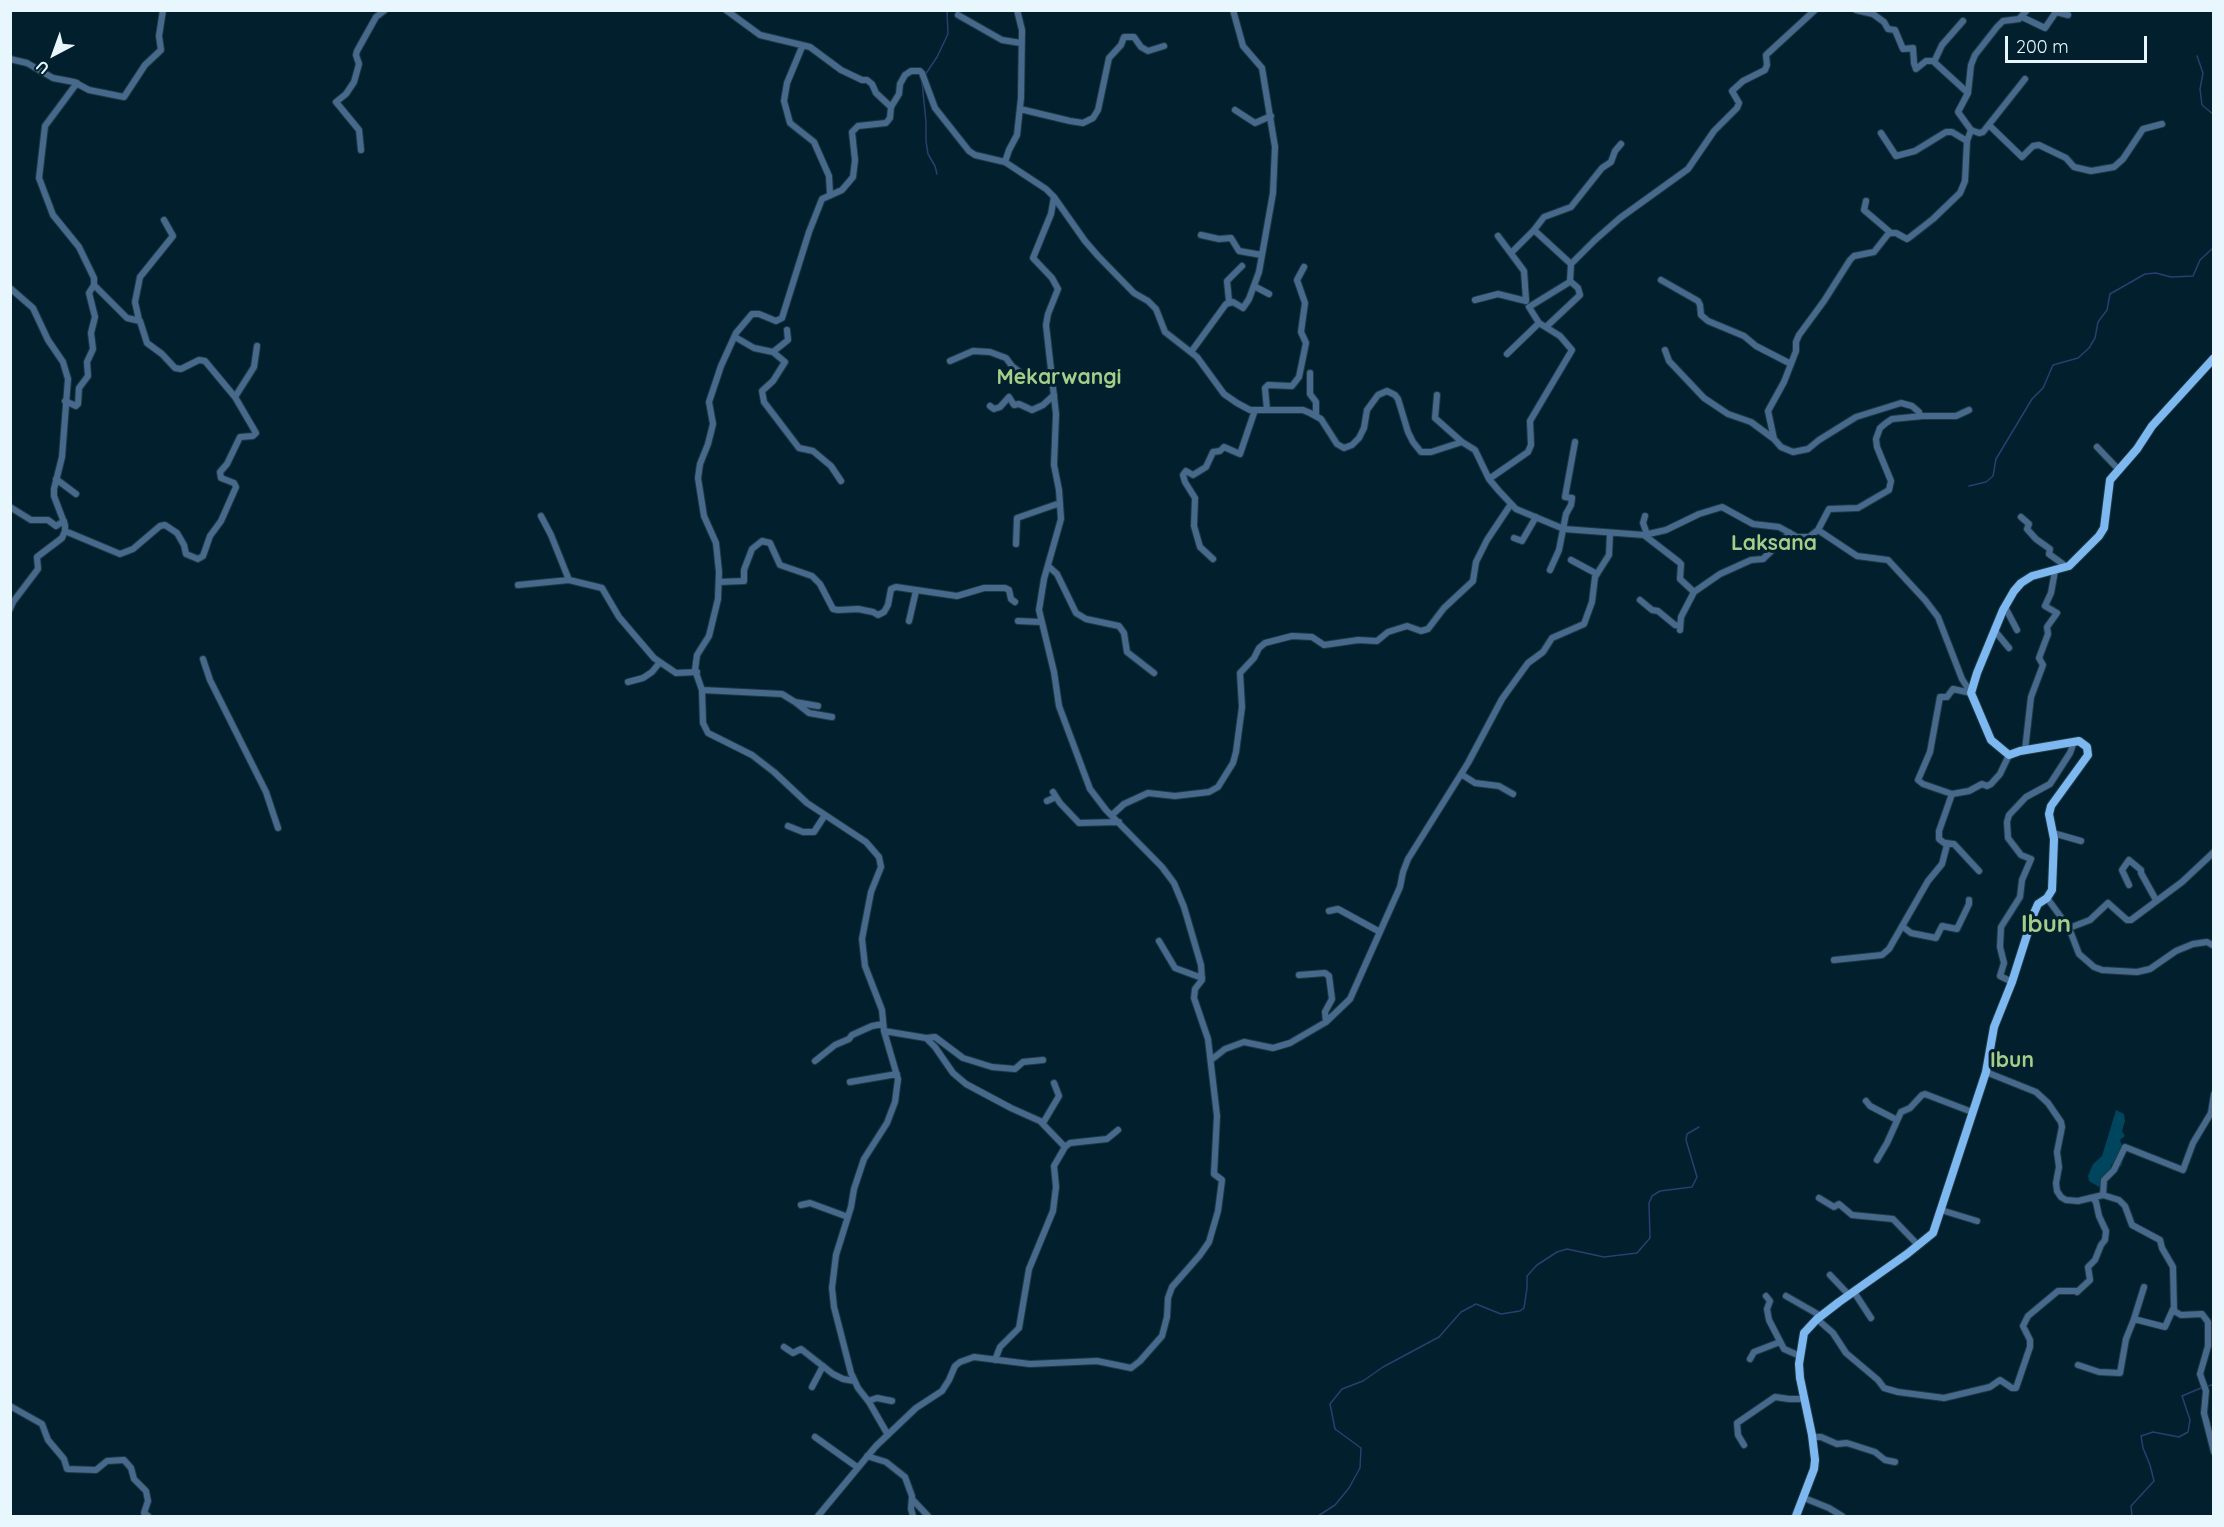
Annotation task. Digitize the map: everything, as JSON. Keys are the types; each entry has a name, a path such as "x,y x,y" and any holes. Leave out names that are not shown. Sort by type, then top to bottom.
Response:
{"main road":[{"path":"1796,1516 1814,1469 1815,1452 1800,1378 1800,1356 1804,1333 1819,1318 1933,1233 1986,1072 1994,1027 2012,982 2034,913 2038,904 2047,898 2052,890 2053,832 2049,814 2051,806 2088,755 2085,744 2079,741 2009,755 1991,740 1971,693 1977,673 2014,591 2028,578 2067,567 2091,545 2104,528 2108,485 2152,426 2214,357"}],"street":[{"path":"10,59 27,63 53,78 77,83 91,91 125,96 145,65 161,50 159,30 163,10"},
{"path":"361,150 359,130 336,102 346,94 354,82 359,64 357,51 376,17 385,10"},
{"path":"726,10 760,35 810,47 842,70 862,80 867,80 872,84 876,93 891,106"},
{"path":"1005,162 1017,135 1020,109 1022,30 1017,10"},
{"path":"1229,301 1244,307 1254,286 1273,193 1276,156 1262,68 1243,46 1233,10"},
{"path":"1570,281 1571,264 1620,218 1688,168 1714,130 1738,106 1732,91 1748,78 1765,70 1766,55 1815,10"},
{"path":"1856,10 1873,14 1884,22 1888,29 1895,30 1903,49 1913,48 1916,69 1926,61 1934,62 1942,72 1968,93"},
{"path":"2022,17 2027,10"},
{"path":"2025,79 1990,126 1981,133 1971,130 1958,112 1968,93 1971,65 1983,43 2003,21 2022,17 2045,28 2056,12 2068,15"},
{"path":"958,15 1002,40 1021,43"},
{"path":"1934,62 1942,45 1963,21"},
{"path":"1020,109 1083,123 1094,118 1098,110 1109,58 1122,44 1124,38 1134,37 1141,47 1148,51 1164,46"},
{"path":"802,46 787,83 784,101 790,123 810,138 818,151 829,176 830,194"},
{"path":"888,1435 854,1381 843,1347 832,1288 836,1255 864,1159 887,1123 895,1102 897,1074 884,1027 882,1010 865,966 862,932 871,892 881,867 879,857 866,842 800,797 752,755 708,733 703,723 702,690 695,661 709,636 718,599 719,582 716,543 704,516 698,478 700,464 713,424 709,402 721,366 747,319 752,314 759,314 776,321 782,318 812,223 822,199 845,188 853,177 855,160 851,137 855,127 886,123 890,118 891,106 899,94 904,75 916,71 922,73 935,108 969,151 980,157 1005,162 1046,189 1098,256 1122,282 1156,309 1165,332 1191,352 1224,394 1244,408 1303,411 1321,419 1340,447 1348,447 1362,434 1365,414 1371,403 1381,392 1387,392 1395,395 1403,412 1408,432 1421,452 1431,452 1462,442"},
{"path":"65,401 76,406 78,404 78,389 88,376 87,362 93,349 91,333 95,317 89,293 94,285 94,278 79,247 53,215 39,178 45,126 77,83"},
{"path":"1235,110 1255,123 1271,116"},
{"path":"1990,126 2022,157 2033,146 2039,145 2066,158 2074,167 2091,171 2114,167 2143,129 2162,123"},
{"path":"1866,201 1864,210 1891,233 1909,238 1960,193 1965,181 1967,141 1971,130"},
{"path":"1881,133 1896,156 1915,151 1946,132 1952,132 1967,141"},
{"path":"1512,252 1534,230 1543,217 1571,207 1602,168 1611,162 1615,151 1621,144"},
{"path":"818,1516 840,1492 867,1456 914,1409 942,1391 957,1364 974,1357 1042,1364 1097,1361 1131,1368 1162,1336 1172,1287 1204,1249 1212,1235 1218,1211 1222,1180 1214,1174 1217,1123 1208,1039 1194,998 1195,989 1202,978 1201,965 1174,883 1162,867 1101,805 1090,789 1059,706 1054,672 1039,610 1059,528 1060,503 1054,465 1056,425 1046,325 1058,289 1052,278 1033,258 1051,214 1054,197"},
{"path":"64,531 120,554 133,549 160,526 165,525 177,533 186,554 196,559 200,558 210,536 221,521 236,487 234,483 221,477 220,472 227,464 240,437 253,436 256,433 235,397 204,360 179,369 147,343 135,302 140,277 173,236 164,220"},
{"path":"1534,230 1571,264"},
{"path":"1774,439 1768,411 1784,382 1796,351 1799,335 1850,260 1854,256 1874,252 1891,233"},
{"path":"1201,235 1219,239 1231,238 1239,251 1262,255"},
{"path":"1489,479 1528,452 1531,445 1530,421 1572,350 1560,336 1539,323 1526,300 1524,271 1498,236"},
{"path":"1191,352 1229,301 1227,281 1242,266"},
{"path":"1267,410 1265,388 1268,385 1292,386 1299,377 1306,341 1301,332 1305,303 1297,282 1304,267"},
{"path":"1661,280 1698,301 1701,315 1708,321 1744,336 1756,346 1791,364"},
{"path":"1529,307 1570,281"},
{"path":"1546,327 1580,295 1578,288 1570,281"},
{"path":"94,285 128,318 139,320"},
{"path":"1254,286 1269,294"},
{"path":"10,288 33,308 48,340 63,362 68,379 62,457 54,496 64,531 62,538 37,557 38,569 10,609"},
{"path":"1475,300 1498,294 1526,300"},
{"path":"1508,354 1539,323"},
{"path":"773,352 788,340 787,330"},
{"path":"735,337 754,348 773,352 785,363 762,390 764,402 799,448 813,451 831,466 841,481"},
{"path":"235,397 254,367 257,346"},
{"path":"1665,350 1669,361 1704,398 1728,414 1751,422 1784,449 1792,452 1803,451 1856,417 1868,412 1901,403 1912,406 1920,416"},
{"path":"950,361 973,351 990,352 1006,358 1026,377 1036,380 1051,377"},
{"path":"1310,373 1310,394 1316,402 1316,416"},
{"path":"990,406 994,409 1000,407 1009,397 1014,405 1019,404 1032,410 1054,395"},
{"path":"1437,395 1435,418 1474,450 1489,479 1516,509 1564,529 1610,533 1646,534 1678,526 1699,514 1719,507 1753,524 1779,527 1802,538 1812,536 1818,530 1829,509 1858,507 1889,490 1891,481 1877,447 1877,434 1880,428 1892,419 1956,416 1969,410"},
{"path":"1212,559 1200,547 1194,526 1195,498 1183,475 1186,471 1194,475 1206,468 1213,452 1220,452 1224,447 1240,454 1255,410"},
{"path":"1550,570 1559,550 1572,500 1565,496 1575,442"},
{"path":"2097,447 2119,470"},
{"path":"56,479 76,494"},
{"path":"1016,544 1017,518 1060,503"},
{"path":"1112,815 1124,804 1148,793 1175,796 1209,792 1218,787 1233,763 1236,752 1242,707 1240,673 1261,646 1292,636 1312,637 1324,645 1358,640 1377,641 1389,632 1407,626 1421,631 1426,630 1444,608 1473,581 1476,562 1487,540 1511,504"},
{"path":"10,507 31,520 48,520 56,526 63,521"},
{"path":"541,516 569,580"},
{"path":"1645,516 1643,522 1646,534 1681,564 1680,579 1694,592"},
{"path":"1514,538 1522,541 1536,517"},
{"path":"2021,517 2029,524 2027,529 2035,538 2050,549 2049,555 2067,567"},
{"path":"1818,530 1857,556 1885,559 1893,564 1938,617 1962,679 1971,693"},
{"path":"1210,1060 1225,1049 1244,1042 1277,1048 1290,1043 1326,1022 1343,1007 1355,991 1400,887 1408,859 1461,774 1499,704 1525,666 1543,652 1552,638 1584,624 1592,602 1597,574 1609,555 1610,533"},
{"path":"1640,600 1680,628 1681,617 1694,592 1720,574 1751,560 1763,559 1790,533"},
{"path":"719,582 744,581 744,570 752,549 762,541 770,543 780,565 812,576 820,584 833,609 858,609 878,615 884,612 891,589 896,587 957,596 986,588 1005,588 1009,590 1011,599 1015,602"},
{"path":"1571,561 1597,574"},
{"path":"1048,566 1057,574 1068,593 1075,612 1086,619 1119,626 1124,633 1127,652 1154,673"},
{"path":"2025,750 2031,697 2043,664 2039,658 2048,634 2047,627 2057,613 2045,606 2051,593 2055,571"},
{"path":"518,585 569,580 602,588 619,617 660,662 676,673 697,672"},
{"path":"909,621 916,591"},
{"path":"2005,607 2017,630"},
{"path":"1018,621 1041,622"},
{"path":"1995,631 2009,648"},
{"path":"203,659 210,680 266,792 278,828"},
{"path":"628,682 636,681 652,672 660,662"},
{"path":"1971,693 1953,689 1947,697 1940,697 1930,752 1918,780 1952,794 1969,791 1982,784 1988,786 2000,774 2009,755"},
{"path":"702,690 782,694 809,712 832,717"},
{"path":"795,702 818,706"},
{"path":"2012,982 2000,976 2004,963 2001,927 2020,897 2022,880 2031,859 2022,856 2008,838 2007,822 2009,815 2026,797 2050,784 2070,753 2074,742"},
{"path":"1461,774 1475,783 1499,786 1513,794"},
{"path":"1047,801 1054,794 1079,823 1119,822"},
{"path":"1952,794 1939,831 1939,839 1954,844 1979,871"},
{"path":"788,826 803,832 814,832 825,815"},
{"path":"2053,832 2081,841"},
{"path":"1834,960 1881,955 1889,949 1928,881 1939,870 1945,855 1946,843"},
{"path":"2069,928 2090,920 2108,903 2129,920 2182,882 2214,852"},
{"path":"2129,885 2122,870 2128,860 2141,870 2156,900"},
{"path":"2047,898 2069,928 2079,954 2094,967 2110,971 2137,972 2150,969 2176,951 2193,944 2207,942 2214,946"},
{"path":"1902,926 1911,933 1936,938 1942,926 1957,929 1969,900"},
{"path":"1329,911 1338,909 1380,932"},
{"path":"1160,941 1174,968 1202,978"},
{"path":"1299,975 1325,973 1329,975 1332,999 1325,1012 1326,1022"},
{"path":"815,1061 852,1035 872,1026 926,1038 935,1037 963,1058 992,1067 1015,1070 1023,1062 1043,1060"},
{"path":"926,1038 953,1073 966,1084 1043,1123 1065,1147"},
{"path":"1986,1072 2036,1092 2048,1103 2062,1125 2057,1152 2057,1191 2066,1200 2078,1201 2103,1194 2120,1200 2133,1225 2160,1240 2173,1267 2173,1309 2165,1327 2134,1319"},
{"path":"850,1082 897,1074"},
{"path":"1043,1123 1059,1096 1054,1083"},
{"path":"1876,1160 1887,1143 1902,1110 1910,1107 1924,1094 1972,1112"},
{"path":"2103,1194 2104,1180 2114,1170 2125,1147 2183,1170 2193,1143 2211,1113 2214,1094"},
{"path":"1866,1101 1870,1106 1897,1120"},
{"path":"995,1360 1000,1347 1019,1328 1029,1269 1053,1211 1056,1187 1054,1166 1065,1147 1070,1143 1107,1139 1118,1130"},
{"path":"1819,1198 1835,1207 1839,1204 1852,1215 1893,1219 1918,1245"},
{"path":"1786,1296 1819,1318 1833,1333 1846,1353 1878,1380 1884,1388 1944,1398 1989,1386 2000,1380 2016,1388 2030,1347 2030,1340 2023,1326 2030,1313 2058,1291 2077,1292 2090,1280 2088,1268 2106,1240 2106,1231 2093,1198"},
{"path":"801,1205 810,1203 848,1218"},
{"path":"1941,1210 1977,1221"},
{"path":"1830,1275 1852,1293 1871,1318"},
{"path":"2078,1365 2099,1372 2120,1372 2126,1339 2144,1287"},
{"path":"1766,1296 1770,1301 1767,1315 1780,1342 1786,1352 1800,1356"},
{"path":"2173,1309 2181,1315 2202,1314 2208,1322 2208,1342 2200,1371 2206,1391 2204,1413 2214,1452"},
{"path":"1750,1359 1754,1352 1780,1342"},
{"path":"784,1347 793,1353 801,1349 841,1378 854,1381"},
{"path":"812,1387 823,1366"},
{"path":"1744,1445 1738,1435 1737,1423 1775,1397 1789,1400 1805,1399"},
{"path":"868,1401 878,1398 892,1401"},
{"path":"10,1406 42,1424 48,1440 63,1457 67,1469 96,1470 107,1461 124,1460 131,1468 134,1479 146,1491 148,1501 144,1513 148,1516"},
{"path":"815,1437 857,1467"},
{"path":"1813,1437 1821,1437 1837,1444 1847,1443 1875,1452 1885,1460 1895,1462"},
{"path":"867,1456 886,1462 908,1480 913,1516"},
{"path":"1804,1498 1842,1516"},
{"path":"912,1499 928,1516"}],"shaded area":[{"path":"2116,1110 2124,1114 2125,1121 2122,1131 2125,1136 2120,1140 2123,1149 2122,1165 2120,1167 2114,1163 2111,1165 2112,1173 2099,1187 2089,1181 2088,1176 2093,1164 2102,1156"}],"waterway":[{"path":"925,75 948,34 947,10"},
{"path":"2197,56 2203,73 2200,89 2202,105 2214,115"},
{"path":"922,82 928,154 937,174"},
{"path":"1969,486 1986,482 1993,476 1996,459 2032,399 2043,388 2053,365 2078,358 2089,348 2095,338 2098,322 2107,310 2110,294 2145,274 2156,273 2171,277 2193,276 2200,260 2214,247"},
{"path":"1318,1516 1335,1505 1349,1488 1360,1468 1361,1448 1335,1429 1330,1404 1342,1389 1363,1381 1383,1367 1439,1337 1461,1312 1476,1304 1501,1314 1520,1311 1524,1308 1527,1276 1537,1265 1557,1252 1567,1249 1604,1257 1637,1253 1650,1238 1649,1203 1652,1196 1660,1191 1692,1187 1697,1177 1686,1140 1687,1134 1699,1127"},
{"path":"2206,1387 2214,1384"},
{"path":"2132,1516 2131,1506 2154,1481 2141,1436 2153,1432 2179,1437 2188,1432 2190,1420 2182,1396 2201,1388"}],"district":[{"name":"Mekarwangi","path":"1059,378"},
{"name":"Laksana","path":"1774,544"},
{"name":"Ibun","path":"2046,925"},
{"name":"Ibun","path":"2012,1061"}]}
